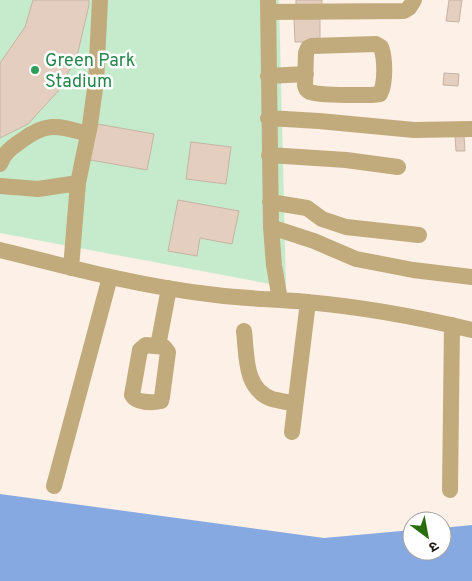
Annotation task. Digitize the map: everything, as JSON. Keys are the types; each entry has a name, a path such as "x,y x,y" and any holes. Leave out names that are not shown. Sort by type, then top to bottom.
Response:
{"street":[{"path":"71,268 78,182 96,81 100,0"},
{"path":"280,300 274,265 271,227 268,118 268,6 404,11 409,8 414,0"},
{"path":"376,44 380,46 383,52 383,88 380,94 309,92 305,86 306,74 306,52 312,46 376,44"},
{"path":"268,76 306,74"},
{"path":"268,118 414,130 472,129"},
{"path":"0,164 10,149 39,129 48,127 60,128 88,134"},
{"path":"269,156 346,160 398,167"},
{"path":"0,186 38,189 78,182"},
{"path":"270,202 307,208 322,219 346,228 419,235"},
{"path":"271,227 314,241 356,258 413,270 471,273"},
{"path":"0,250 110,277 169,288 217,296 352,307 472,330"},
{"path":"54,486 110,277"},
{"path":"158,346 169,288"},
{"path":"292,432 308,302"},
{"path":"450,490 452,325"},
{"path":"244,331 249,373 255,387 272,399 295,404"}],"green space":[{"path":"0,0 279,0 286,287 0,233"}],"water":[{"path":"0,494 324,538 402,531 402,561 452,561 452,527 472,525 472,581 0,581"}],"building":[{"name":"Green Park Stadium","path":"33,0 89,0 89,5 78,52 61,88 28,124 0,138 0,63 25,27"},
{"path":"296,0 322,0 322,7 296,7"},
{"path":"449,0 462,0 459,22 446,21"},
{"path":"294,19 320,19 320,42 295,42"},
{"path":"444,73 459,74 458,86 443,85"},
{"path":"92,123 154,134 147,170 85,159"},
{"path":"455,136 464,136 465,151 456,151"},
{"path":"191,142 231,147 226,184 186,179"},
{"path":"178,200 239,211 232,244 200,238 197,256 168,251"}],"place":[{"name":"Green Park Stadium","path":"35,70"}]}
